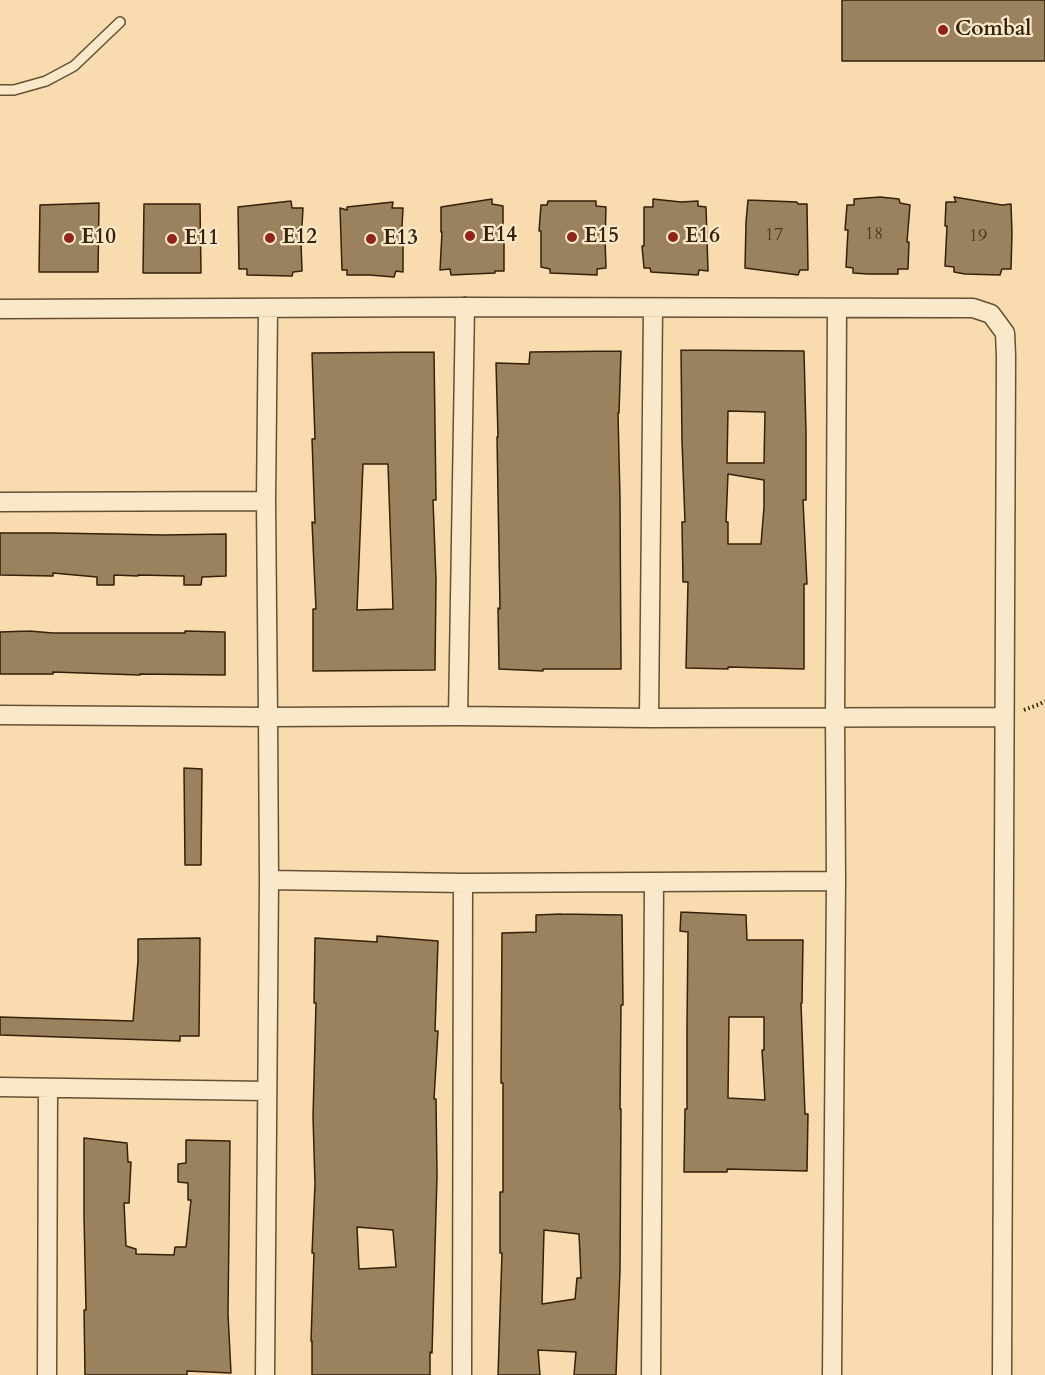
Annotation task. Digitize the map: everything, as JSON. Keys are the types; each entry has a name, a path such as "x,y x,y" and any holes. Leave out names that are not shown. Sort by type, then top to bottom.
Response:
{"street":[{"path":"458,716 465,307"},
{"path":"649,718 652,308"},
{"path":"832,1375 837,308"},
{"path":"0,309 973,308 991,314 1005,333 1006,368 1002,1375"},
{"path":"265,1375 269,880 266,501 268,309"},
{"path":"0,502 266,501"},
{"path":"0,715 1004,717"},
{"path":"269,880 463,884 836,881"},
{"path":"651,1375 654,883"},
{"path":"462,1375 463,884"},
{"path":"0,1087 266,1091"},
{"path":"47,1375 48,1088"}],"lane":[{"path":"0,90 14,90 46,81 75,66 120,22"}],"building":[{"name":"Combal","path":"842,0 1045,0 1045,61 842,61"},
{"path":"880,197 899,199 900,203 910,205 907,242 909,242 908,269 898,269 898,274 853,273 853,268 846,267 847,205 854,205 854,199"},
{"path":"954,197 1002,205 1011,204 1011,269 1002,269 1000,275 965,274 954,272 954,267 945,266 946,202 956,202"},
{"name":"E14","path":"492,199 492,204 503,206 504,271 451,275 450,269 440,270 441,207"},
{"name":"E16","path":"653,199 698,201 698,206 706,207 708,271 699,270 698,275 651,272 650,268 644,268 642,246 644,246 644,207 653,207"},
{"path":"748,200 807,204 808,270 800,270 798,275 745,268"},
{"name":"E12","path":"291,201 292,208 303,208 302,271 293,272 292,276 247,275 247,269 239,269 238,207"},
{"name":"E15","path":"548,201 596,201 596,206 606,207 606,268 597,269 597,275 550,273 550,269 541,267 541,231 539,231 541,205 547,205"},
{"name":"E13","path":"393,202 392,208 403,208 401,245 403,245 403,272 396,271 394,277 347,275 347,270 342,270 340,208 347,210 347,207"},
{"name":"E10","path":"99,203 98,272 39,272 40,205"},
{"name":"E11","path":"144,204 200,204 201,273 143,273"},
{"path":"681,350 804,351 806,500 803,500 807,584 804,584 804,669 686,668 688,582 683,582 682,522 685,522","holes":["728,411 765,412 764,463 727,463","728,474 764,480 761,544 728,544 728,522 726,522"]},
{"path":"621,351 618,413 621,669 543,669 543,671 499,669 496,363 529,364 530,352"},
{"path":"434,352 435,670 313,671 313,609 316,609 312,522 315,523 312,353","holes":["363,464 388,464 393,609 357,610"]},
{"path":"0,533 226,534 226,576 202,577 201,585 184,585 184,576 114,575 114,585 97,585 97,577 53,573 53,576 0,575"},
{"path":"0,632 53,633 225,632 225,675 53,672 53,674 0,674"},
{"path":"184,768 202,769 201,865 185,865"},
{"path":"681,912 746,915 747,940 803,940 801,1003 805,1114 808,1114 807,1171 727,1169 727,1172 684,1172 685,1109 687,1109 688,932 680,931","holes":["729,1017 764,1017 764,1050 762,1050 765,1100 728,1098"]},
{"path":"536,915 622,915 620,1270 616,1375 574,1375 576,1352 538,1350 540,1375 498,1375 502,1253 500,1253 500,1192 503,1192 502,933 536,932","holes":["544,1230 579,1234 581,1278 577,1278 575,1299 542,1304"]},
{"path":"377,936 438,941 435,1031 438,1031 434,1099 436,1099 437,1176 430,1375 312,1375 315,938 377,942","holes":["357,1227 393,1230 396,1267 359,1269"]},
{"path":"200,938 199,1036 180,1036 180,1041 0,1035 0,1017 133,1021 138,939"},
{"path":"84,1138 127,1143 128,1162 131,1162 129,1203 124,1203 126,1246 136,1249 136,1254 174,1255 175,1247 186,1247 191,1200 188,1200 188,1183 178,1182 178,1164 186,1163 186,1140 230,1141 228,1314 231,1373 187,1371 187,1375 85,1375"}],"place":[{"name":"Combal","path":"943,30"},
{"name":"E14","path":"470,236"},
{"name":"E15","path":"572,237"},
{"name":"E16","path":"673,237"},
{"name":"E10","path":"69,238"},
{"name":"E12","path":"270,238"},
{"name":"E11","path":"172,239"},
{"name":"E13","path":"371,239"}]}
